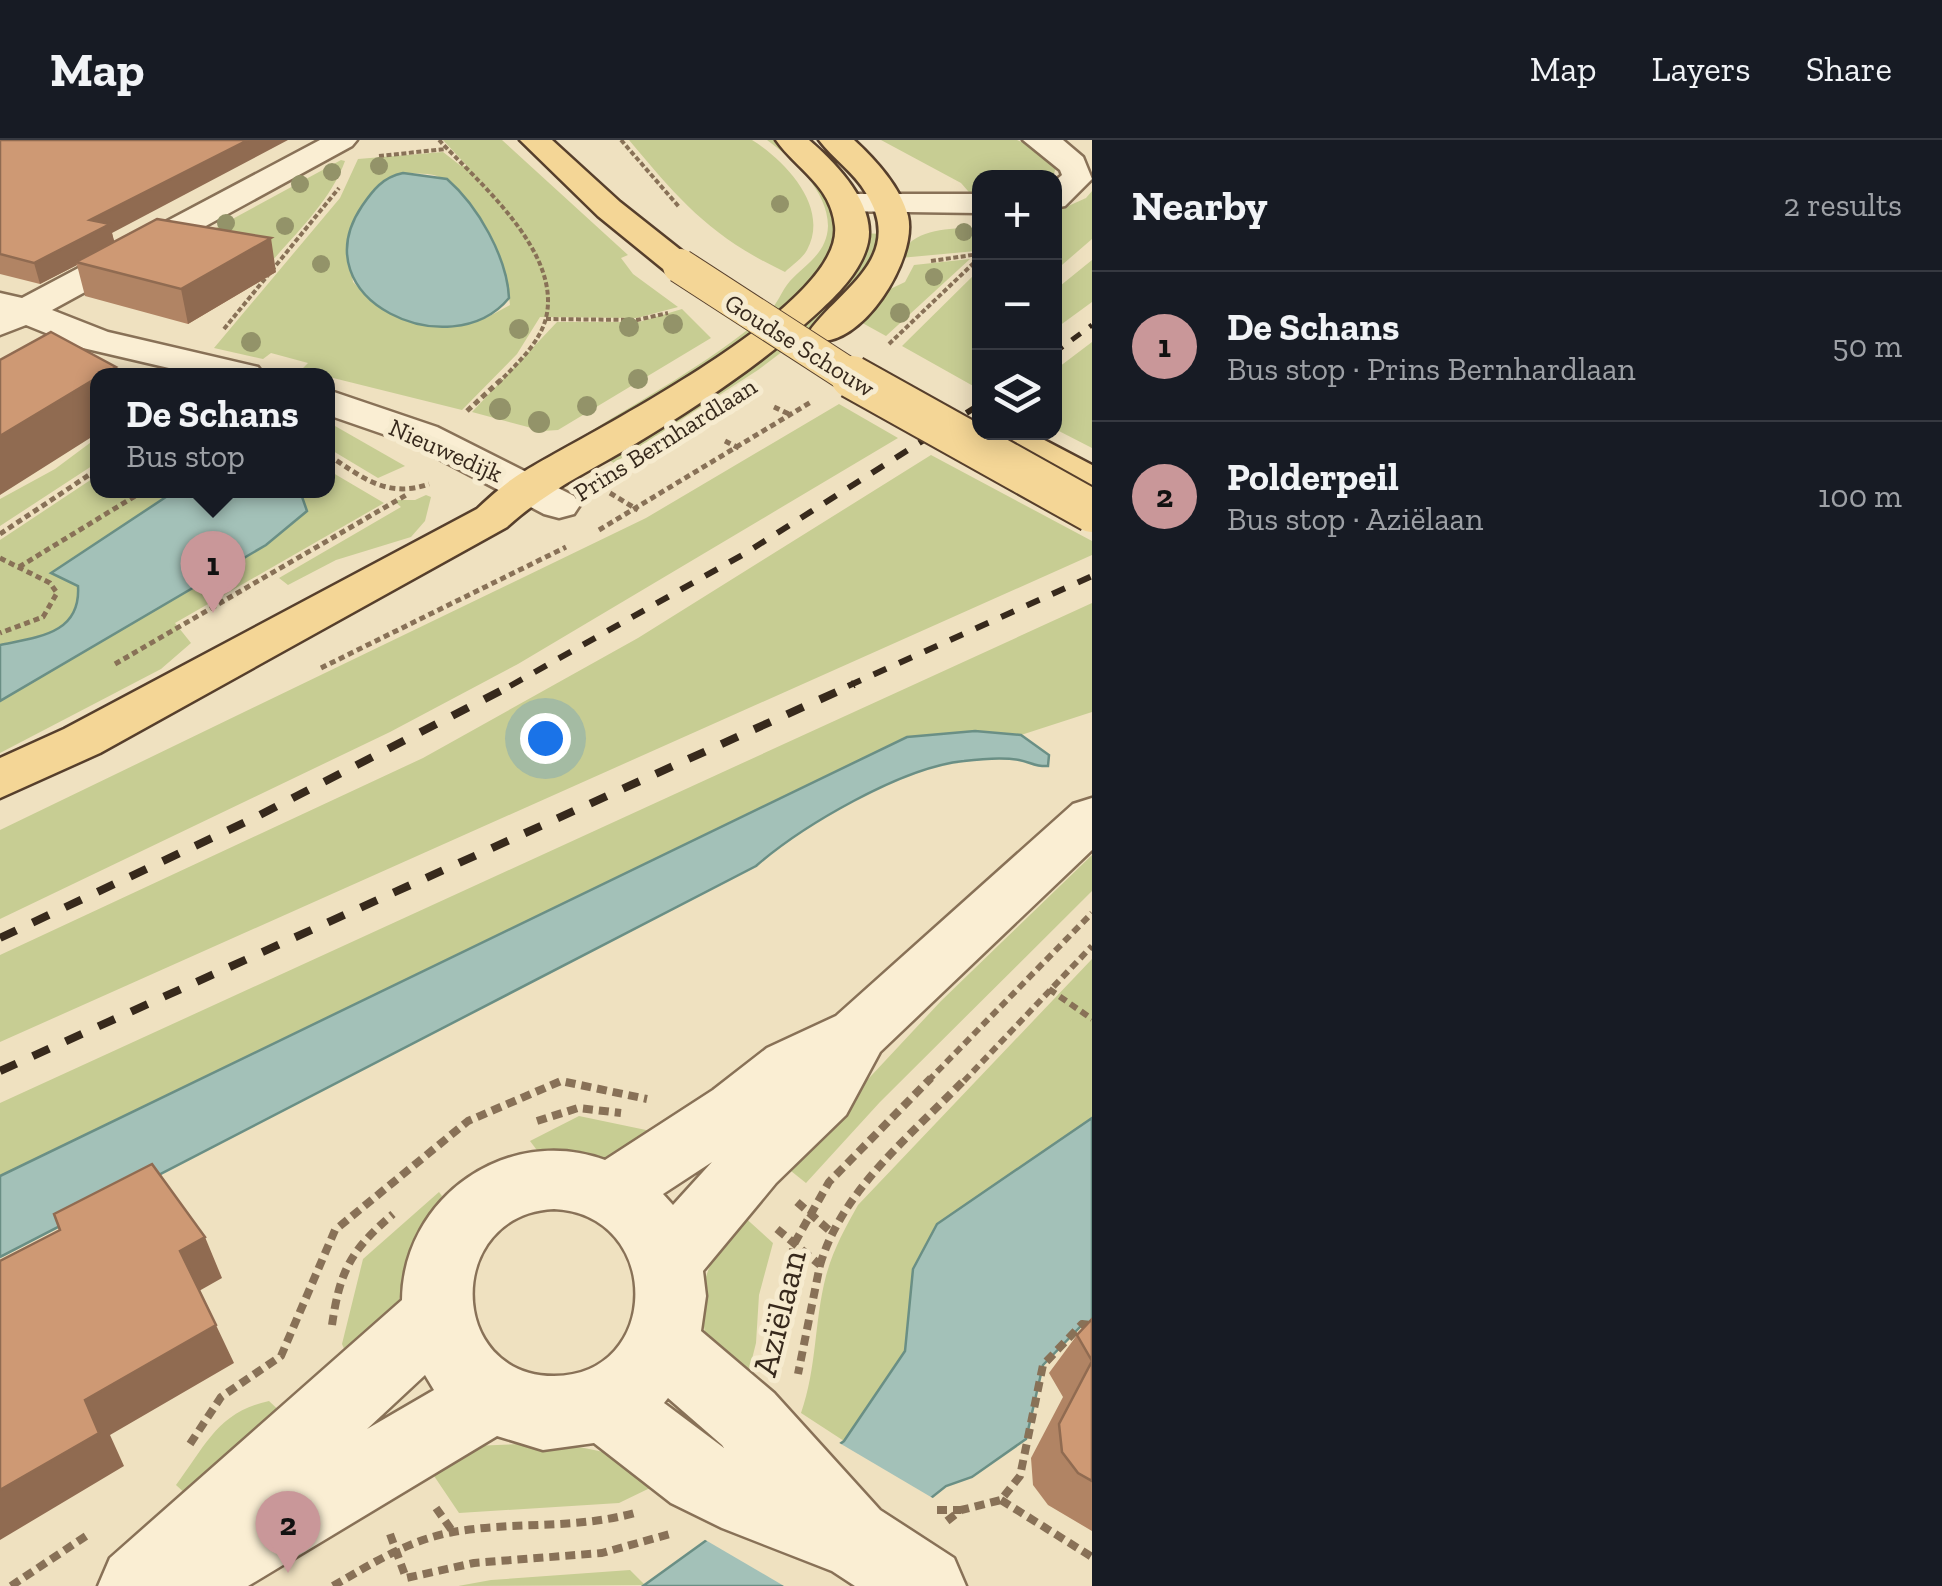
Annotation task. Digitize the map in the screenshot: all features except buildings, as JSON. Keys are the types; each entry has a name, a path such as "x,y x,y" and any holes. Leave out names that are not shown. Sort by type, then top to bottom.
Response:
{"main road":[{"name":"Goudse Schouw","path":"535,140 609,209 972,418"},
{"name":"Goudse Schouw","path":"576,140 640,201 692,260 764,324 866,388 1092,511"},
{"path":"791,140 820,167 849,212"},
{"path":"834,140 875,180 891,212"},
{"name":"Prins Bernhardlaan","path":"544,496 596,450 748,352 834,280 852,245 849,212"},
{"name":"Prins Bernhardlaan","path":"0,779 82,741 492,518 544,496 733,398 864,301 885,267 892,244 891,212"},
{"path":"1013,440 1092,481"}],"street":[{"path":"1038,140 1064,154 1078,177 1062,192"},
{"path":"8,312 356,148"},
{"path":"849,212 972,205"},
{"path":"891,212 972,220"},
{"path":"8,312 96,340 213,368"},
{"name":"Nieuwedijk","path":"335,406 423,436 544,496"},
{"name":"Nieuwedijk","path":"335,408 445,477 492,518"},
{"path":"610,1193 736,1110 789,1067 858,1034 1092,818"},
{"path":"668,1261 754,1162 824,1096 858,1034"},
{"path":"541,1181 565,1181 610,1193 635,1210 668,1261 674,1288 672,1317 662,1345 636,1379 601,1402 547,1411 520,1407 495,1396 456,1362 436,1317 437,1268 446,1245 476,1207 507,1190 541,1181"},
{"path":"172,1586 339,1450 436,1317"},
{"path":"662,1345 744,1464"},
{"path":"138,1586 339,1450 495,1396"},
{"path":"601,1402 744,1464 896,1548"}],"path":[{"path":"439,140 500,207 541,264 548,297 546,319 500,381 464,414"},
{"path":"621,140 685,214"},
{"path":"356,148 447,149"},
{"path":"193,363 257,292 345,180"},
{"path":"546,319 637,320 672,311"},
{"path":"774,407 791,415"},
{"path":"725,441 740,448"},
{"path":"0,534 90,473"},
{"path":"101,672 408,494"},
{"path":"19,568 132,498"},
{"path":"0,558 50,583 56,593 54,606 42,620 0,633"},
{"path":"264,579 272,584"},
{"name":"Aziëlaan","path":"744,1464 771,1368 794,1244 829,1182 1092,913"},
{"path":"281,1356 398,1547 406,1578 479,1562 639,1548 744,1464 830,1231 848,1202 1092,946"},
{"path":"1049,989 1092,1018"},
{"path":"794,1244 820,1265"},
{"path":"1020,1476 1042,1365 1082,1324 1092,1326"},
{"path":"333,1586 398,1547 453,1532 610,1522 744,1464"},
{"path":"1001,1500 1092,1557"},
{"path":"896,1548 961,1510"}],"green space":[{"path":"443,140 502,140 628,255 621,258 633,274 678,307 637,318 540,317 517,354 462,410 335,378 335,368 303,368 308,363 271,353 263,359 214,348 340,198 358,159 443,152 461,166 467,166","holes":["403,173 427,174 456,189 480,218 497,252 510,305 486,318 435,326 377,306 353,282 348,244 353,223 381,182"]},
{"path":"629,140 752,140 790,173 809,202 813,234 805,253 785,272 737,245 698,216"},
{"path":"767,140 777,140 810,170 836,213 836,253 785,317 583,446 575,441 699,365 768,313 790,281 820,251 828,226 822,200 798,166"},
{"path":"881,140 1017,140 1033,147 1056,167 972,170 972,196 961,183"},
{"path":"345,161 321,204 266,268 190,242"},
{"path":"1092,191 1092,239 1062,265 1062,209"},
{"path":"970,227 972,251 900,258 912,241 939,230"},
{"path":"863,233 881,234 878,254 849,301 758,370 614,463 603,457 743,366 832,301 846,282"},
{"path":"970,259 886,336 857,320 884,292 905,282 914,265"},
{"path":"1092,260 1092,302 1062,324 1062,284"},
{"path":"972,277 972,385 902,346"},
{"path":"682,309 711,338 558,430 543,431 472,412 557,322 639,322"},
{"path":"1092,342 1092,448 1062,433 1062,365"},
{"path":"839,404 898,438 518,664 390,732 0,919 0,830 646,518"},
{"path":"335,426 405,466 378,478 335,452"},
{"path":"90,443 90,467 0,526 0,499 55,469"},
{"path":"931,455 1092,541 1092,555 0,1042 0,955 423,758 638,638"},
{"path":"335,474 384,503 175,623 191,643 161,669 0,753 0,701 266,545 307,511 302,498 335,498"},
{"path":"90,480 90,498 164,498 52,573 78,586 77,602 64,624 42,635 0,645 0,540"},
{"path":"431,497 425,521 411,537 336,560 288,585 279,578 401,507 393,500 415,500"},
{"path":"1092,603 1092,712 1021,735 975,731 907,737 0,1176 0,1103"},
{"path":"1092,855 1092,891 880,1102 806,1183 786,1167 941,1001"},
{"path":"1092,959 1092,1118 1056,1144 913,1269 905,1351 844,1441 801,1413 826,1276 844,1231 858,1205"},
{"path":"579,1116 646,1130 657,1143 616,1157 542,1157 530,1141"},
{"path":"439,1192 442,1196 420,1228 399,1302 384,1334 351,1365 342,1344 363,1259"},
{"path":"741,1214 773,1243 759,1295 756,1343 748,1375 708,1350 702,1309 711,1264"},
{"path":"269,1401 286,1417 188,1496 176,1485 225,1422"},
{"path":"472,1446 574,1447 613,1455 642,1474 650,1488 619,1503 459,1513 430,1470"},
{"path":"630,1570 645,1585 458,1586 491,1580"}],"water":[{"path":"403,173 447,179 489,233 503,266 509,298 483,318 453,326 420,324 390,313 366,295 350,270 348,240 362,206 379,185"},
{"path":"164,498 302,498 307,511 266,545 0,701 0,645 54,631 65,624 77,602 78,586 51,573"},
{"path":"975,731 1021,735 1049,755 1048,766 1006,759 964,761 883,786 799,834 756,866 0,1257 0,1176 907,737"},
{"path":"1092,1118 1092,1325 1082,1325 1043,1365 1026,1439 972,1477 946,1486 820,1586 643,1586 844,1441 905,1351 913,1269 937,1224"}],"pier":[{"path":"836,1441 936,1500 828,1586 784,1586 702,1538"}],"railway":[{"path":"1058,350 1092,325"},
{"path":"510,686 744,554 972,409"},
{"path":"848,686 1092,576"},
{"path":"0,938 252,819 514,684"},
{"path":"0,1071 854,684"}],"place":[{"name":"De Schans","path":"213,613"},
{"name":"Polderpeil","path":"288,1573"}]}
